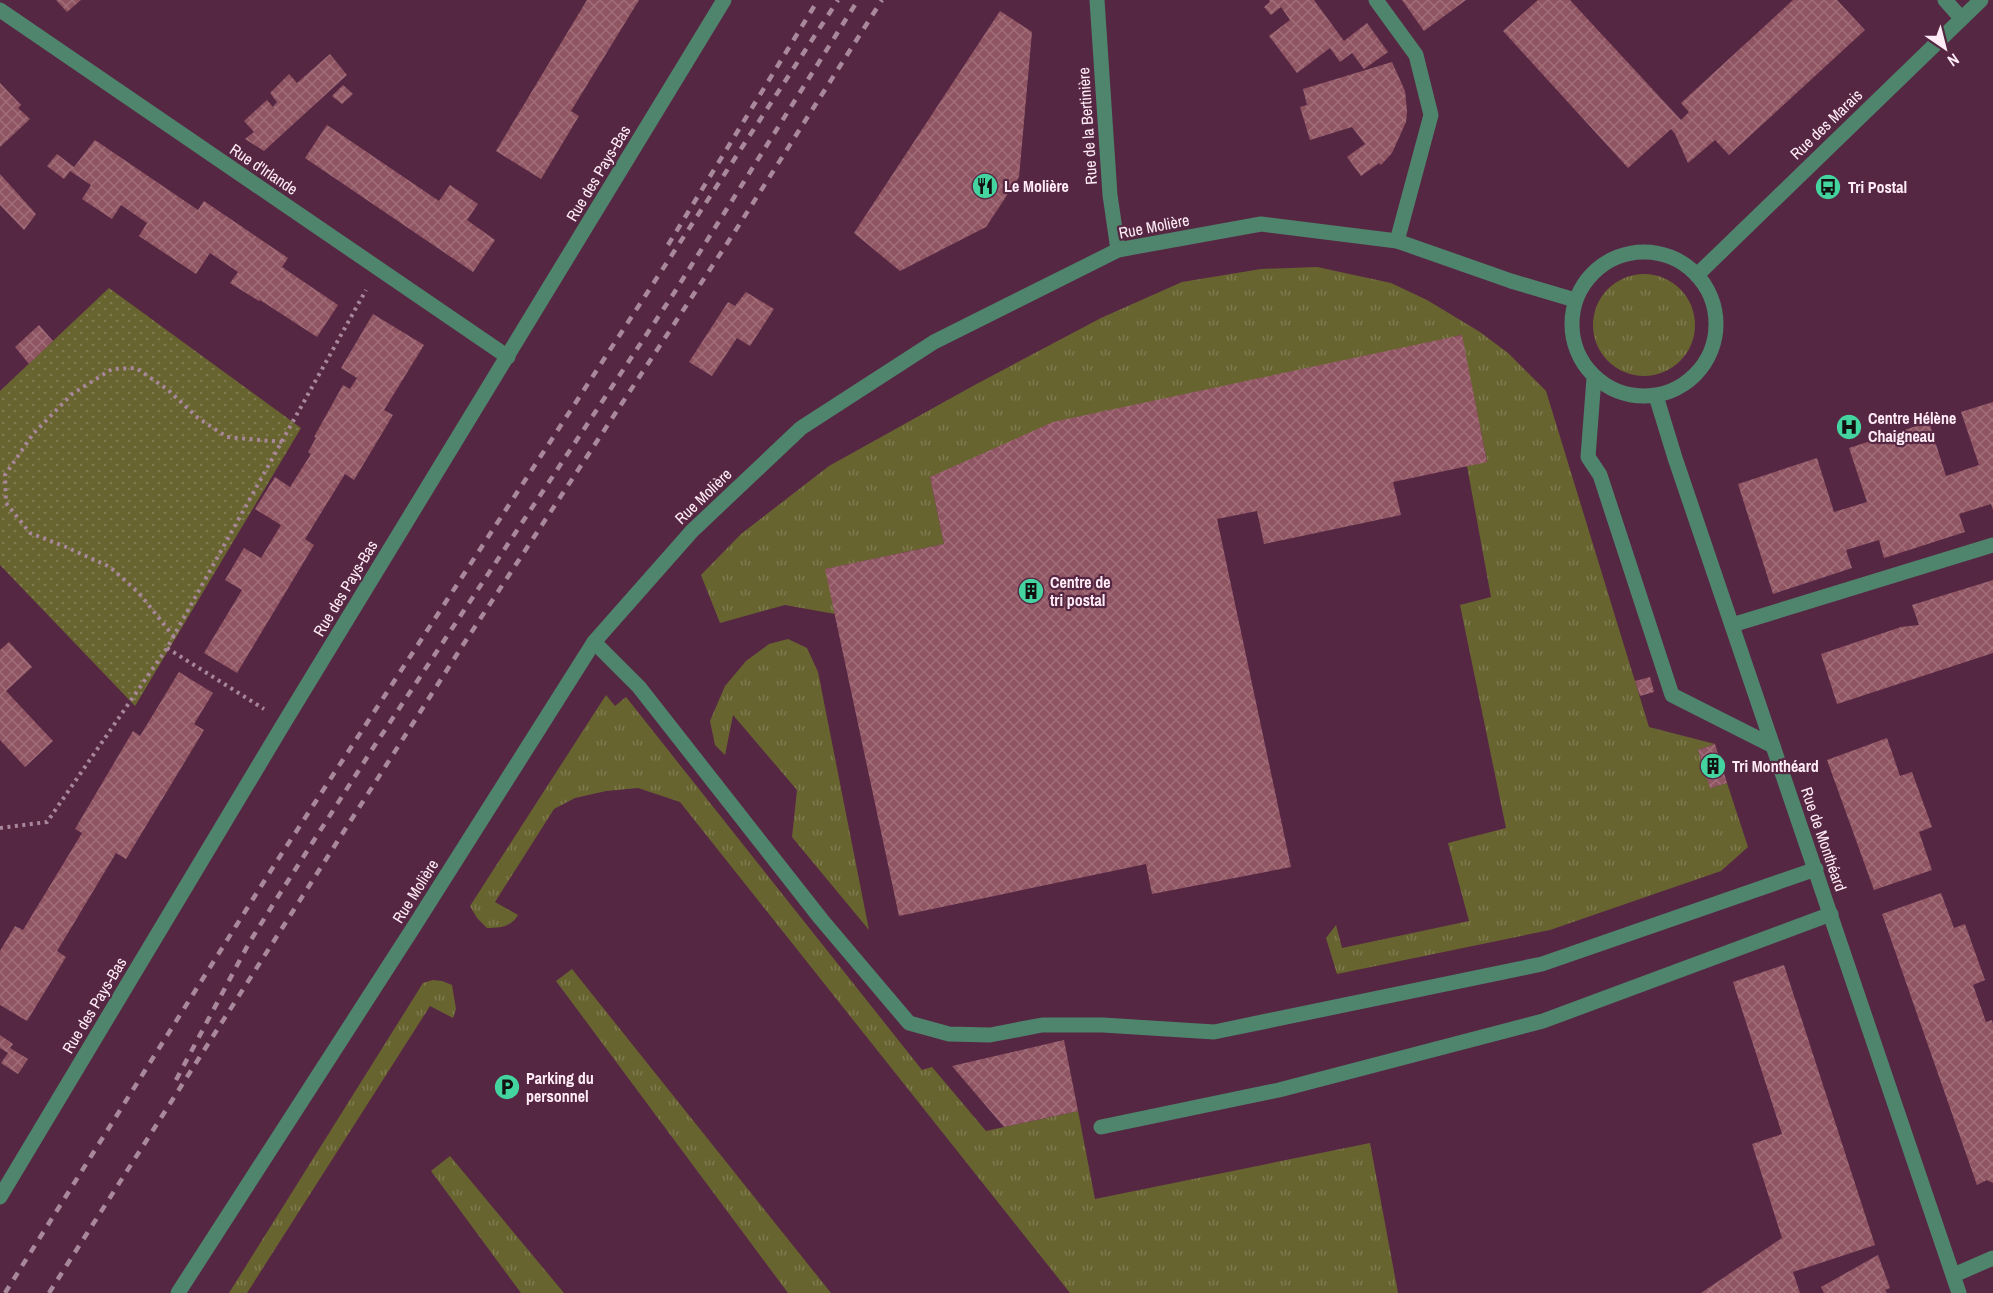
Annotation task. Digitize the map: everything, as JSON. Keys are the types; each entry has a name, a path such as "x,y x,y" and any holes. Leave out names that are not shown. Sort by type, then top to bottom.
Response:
{"street":[{"name":"Rue des Pays-Bas","path":"0,1197 284,723 724,0"},
{"name":"Rue de la Bertinière","path":"1097,0 1110,195 1118,249"},
{"path":"1376,0 1416,55 1431,115 1397,241"},
{"path":"1945,0 1961,18"},
{"name":"Rue des Marais","path":"1697,275 1981,0"},
{"name":"Rue d'Irlande","path":"0,10 508,357"},
{"name":"Rue Molière","path":"178,1293 594,642 692,531 801,428 934,342 1118,249 1261,224 1397,241 1511,281 1575,300"},
{"path":"1653,252 1670,256 1697,275 1713,302 1716,333 1706,361 1696,374 1671,392 1640,397 1608,388 1594,378 1585,368 1573,342 1571,321 1575,300 1582,285 1593,273 1606,262 1629,254 1653,252"},
{"path":"1594,378 1588,457 1600,475 1672,695 1773,746"},
{"name":"Rue de Monthéard","path":"1656,396 1959,1293"},
{"path":"1732,625 1993,545"},
{"path":"594,642 639,687 821,919 909,1023 949,1034 990,1035 1042,1025 1103,1025 1214,1032 1542,964 1816,869"},
{"path":"1101,1127 1278,1090 1543,1022 1831,914"},
{"path":"1954,1275 1993,1258"}],"path":[{"path":"0,828 47,822 167,648 378,268"},
{"path":"174,637 139,593 110,567 30,533 6,503 5,475 33,434 72,394 112,369 136,368 167,389 198,418 227,437 282,442"},
{"path":"167,648 284,723"}],"green space":[{"path":"1317,267 1391,283 1427,300 1480,332 1508,353 1546,391 1649,727 1715,744 1698,750 1710,788 1727,783 1748,847 1721,871 1550,930 1337,974 1326,938 1336,925 1342,948 1469,921 1448,843 1506,828 1460,605 1491,597 1467,466 1487,461 1461,335 930,477 944,544 826,569 835,614 785,605 720,623 701,575 741,534 829,466 1101,318 1182,282 1261,269"},
{"path":"1644,274 1663,278 1680,289 1691,306 1695,325 1691,344 1680,361 1663,372 1644,376 1625,372 1608,361 1597,344 1593,325 1597,306 1608,289 1625,278"},
{"path":"109,288 301,428 135,706 0,565 0,391"},
{"path":"788,639 807,648 818,672 869,930 792,837 797,790 733,715 725,755 715,745 710,721 725,686 746,661 769,644"},
{"path":"606,695 615,706 626,697 922,1070 932,1067 986,1131 1078,1111 1095,1199 1370,1143 1398,1293 1070,1293 680,802 638,788 606,791 575,798 554,809 495,902 518,915 505,926 487,928 470,906"},
{"path":"572,969 831,1293 788,1293 556,981"},
{"path":"433,980 452,985 456,1009 453,1018 430,1006 247,1293 229,1293 423,983"},
{"path":"450,1156 564,1293 521,1293 431,1171"}],"building":[{"path":"56,0 81,0 67,12"},
{"path":"587,0 639,0 571,111 579,116 541,179 496,151"},
{"path":"1269,0 1314,0 1344,41 1367,23 1388,52 1364,69 1352,53 1340,62 1330,48 1297,73 1269,36 1290,20 1281,7 1271,15 1264,7 1270,2"},
{"path":"1402,0 1466,0 1424,31"},
{"path":"1538,0 1570,0 1681,120 1689,112 1681,103 1793,0 1837,0 1865,30 1729,155 1715,140 1688,163 1671,129 1628,168 1503,31"},
{"path":"1000,11 1032,32 1019,177 986,227 900,271 854,233"},
{"path":"330,54 347,75 264,151 245,139 254,132 244,121 267,100 273,107 277,102 270,93 289,74 297,83"},
{"path":"1392,62 1405,91 1406,122 1392,153 1381,165 1379,163 1361,176 1347,157 1365,144 1352,127 1310,140 1300,107 1307,105 1303,89"},
{"path":"0,83 21,105 18,108 30,119 0,147"},
{"path":"343,85 353,94 342,104 332,96"},
{"path":"327,125 439,201 450,185 478,204 467,220 495,240 473,272 305,158"},
{"path":"95,140 198,210 204,201 288,258 282,267 338,305 317,337 230,283 238,272 210,253 196,274 139,236 147,223 121,205 112,219 82,199 91,185 70,171 64,179 47,166 57,154 74,167"},
{"path":"0,174 36,214 24,230 0,205"},
{"path":"746,292 774,309 750,346 737,338 712,376 689,362 728,302 735,306"},
{"path":"373,314 424,345 384,410 393,415 354,480 345,474 305,539 314,545 237,673 204,653 242,590 225,580 244,548 261,558 281,525 255,509 275,477 290,487 311,454 308,452 316,438 314,437 343,385 350,389 357,378 341,368"},
{"path":"39,325 53,341 29,364 15,347"},
{"name":"Centre de tri postal","path":"1462,335 1487,462 1393,482 1401,515 1264,544 1257,511 1217,519 1291,867 1152,894 1146,864 899,916 825,569 944,544 930,477 1053,422"},
{"path":"1993,402 1993,510 1991,504 1959,514 1965,532 1884,558 1879,540 1846,550 1852,568 1773,594 1738,484 1817,458 1834,512 1867,502 1849,448 1929,422 1946,476 1979,465 1961,412"},
{"path":"1993,580 1993,653 1837,704 1821,654 1901,627 1919,625 1912,605"},
{"path":"9,642 32,667 6,691 53,741 25,767 0,740 0,650"},
{"path":"179,672 213,693 194,724 204,730 126,859 116,853 57,951 66,957 27,1021 0,1005 0,951 15,926 23,930 82,833 75,829 133,731 140,736"},
{"path":"1650,677 1654,692 1640,696 1635,681"},
{"path":"1887,738 1900,776 1912,772 1932,827 1919,832 1932,870 1874,890 1827,760"},
{"name":"Tri Monthéard","path":"1715,744 1727,783 1710,788 1698,750"},
{"path":"1941,893 1954,928 1965,924 1985,980 1973,985 1986,1022 1992,1020 1993,1024 1993,1183 1987,1180 1977,1185 1882,914"},
{"path":"1784,965 1875,1245 1793,1272 1800,1293 1701,1293 1782,1238 1752,1144 1782,1134 1733,982"},
{"path":"0,1035 13,1044 10,1048 28,1059 18,1074 1,1063 8,1053 0,1048"},
{"path":"1064,1040 1078,1111 1004,1127 952,1066"},
{"path":"1878,1255 1890,1288 1885,1290 1887,1293 1824,1293 1821,1287"}],"railway":[{"path":"668,245 818,0"},
{"path":"5,1293 275,864 838,0"},
{"path":"176,1080 249,943 279,895 373,748 674,293 858,0"},
{"path":"49,1293 461,648 732,236 882,0"}],"place":[{"name":"Le Molière","path":"985,186"},
{"name":"Tri Postal","path":"1828,187"},
{"name":"Centre Hélène Chaigneau","path":"1849,427"},
{"name":"Centre de tri postal","path":"1031,591"},
{"name":"Tri Monthéard","path":"1713,766"},
{"name":"Parking du personnel","path":"507,1087"}]}
